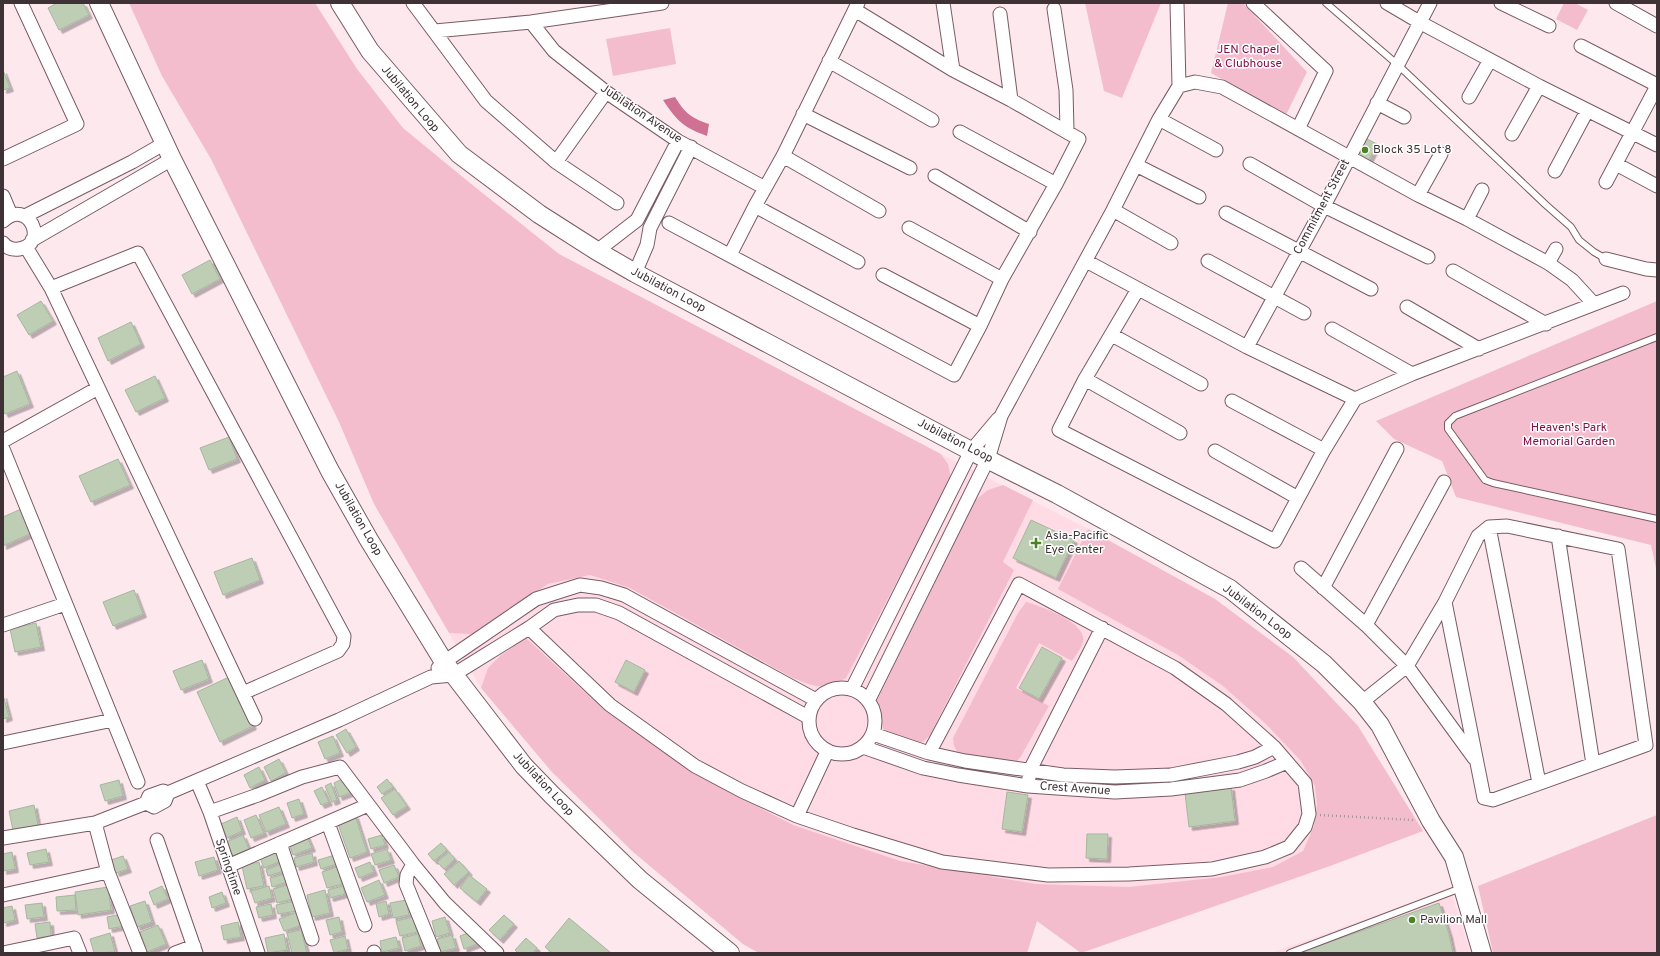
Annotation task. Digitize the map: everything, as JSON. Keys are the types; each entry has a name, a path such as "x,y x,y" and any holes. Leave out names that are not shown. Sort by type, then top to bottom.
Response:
{"main road":[{"name":"Jubilation Loop","path":"99,3 169,151 330,471 369,540 449,668 524,766 552,795 640,880 730,953"},
{"name":"Jubilation Loop","path":"340,3 370,51 459,154 539,214 596,251 971,451 1057,494 1230,589 1324,664 1362,702 1380,725 1431,821 1454,856 1482,953"}],"street":[{"path":"3,159 77,124 21,3"},
{"path":"413,3 486,101 556,162 617,202"},
{"path":"435,31 531,22 625,6 662,3"},
{"path":"943,3 954,70"},
{"path":"852,689 971,451 1001,416 1086,261 1178,86 1176,3"},
{"path":"1253,3 1326,71 1298,129"},
{"path":"1387,3 1421,23 1539,86 1657,145"},
{"name":"Commitment Street","path":"1247,347 1298,251 1324,206 1348,157 1421,23 1430,3"},
{"path":"1501,3 1549,26"},
{"path":"1616,3 1657,26"},
{"path":"669,223 954,375 980,326 1002,279 1030,232 1079,139 1067,130 954,70 857,7 730,255"},
{"path":"1054,8 1066,90 1067,130"},
{"path":"1000,14 1011,100"},
{"name":"Jubilation Avenue","path":"531,22 554,51 606,92 678,141 765,188"},
{"path":"1581,46 1657,86 1606,182"},
{"path":"1469,97 1490,60"},
{"path":"829,61 932,120"},
{"path":"1178,86 1195,82 1222,87 1418,195 1467,219 1548,263 1572,280 1594,304"},
{"path":"1512,134 1539,86"},
{"path":"556,162 606,92"},
{"path":"1377,104 1404,117"},
{"path":"1555,171 1587,111"},
{"path":"803,114 910,168"},
{"path":"1160,119 1216,150"},
{"path":"960,132 1056,184"},
{"path":"596,251 637,220 678,141"},
{"path":"635,272 647,245 650,228 691,147"},
{"path":"26,216 140,158 169,151"},
{"path":"5,247 17,250 29,244 122,187 148,173 169,151"},
{"path":"1418,195 1441,154"},
{"path":"782,156 879,211"},
{"path":"140,158 148,173"},
{"path":"1250,164 1324,206 1428,257"},
{"path":"1616,164 1657,186"},
{"path":"1136,165 1199,197"},
{"path":"113,172 122,187"},
{"path":"935,176 1030,232"},
{"path":"1467,219 1482,190"},
{"path":"3,196 7,218 21,214 30,220 34,230 29,244 256,719"},
{"path":"755,206 858,262"},
{"path":"1113,210 1172,243"},
{"path":"1226,212 1371,289"},
{"path":"637,220 650,228"},
{"path":"909,228 1002,279"},
{"path":"1548,263 1556,249"},
{"path":"51,288 138,252 344,636 343,644 338,652 243,693"},
{"path":"1606,259 1651,270"},
{"path":"1086,261 1247,347 1355,400"},
{"path":"1208,261 1304,313"},
{"path":"1453,271 1546,324"},
{"path":"884,275 980,326"},
{"path":"1138,289 1086,379 1060,430 1275,541 1324,450 1355,400 1412,374 1479,350 1623,293"},
{"path":"1407,307 1479,350"},
{"path":"1332,329 1412,374"},
{"path":"1112,335 1201,384"},
{"path":"1086,379 1180,433"},
{"path":"3,441 98,388"},
{"path":"1232,401 1324,450"},
{"path":"868,701 988,459 1001,416"},
{"path":"1323,588 1397,449"},
{"path":"3,450 138,782"},
{"path":"1215,451 1298,498"},
{"path":"1366,625 1444,482"},
{"path":"1362,702 1407,666 1445,602 1478,536 1489,527 1507,526 1618,549 1646,745 1493,800 1484,798 1445,602"},
{"path":"1489,527 1539,783"},
{"path":"1558,536 1593,764"},
{"path":"1301,568 1366,625 1407,666 1476,762"},
{"path":"529,628 610,705 695,766 742,791 797,816 942,862 1048,876 1129,874 1212,869 1265,857 1289,847 1305,827 1309,814 1305,784 1274,747 1226,704 1175,668 1019,584 929,753"},
{"path":"449,668 536,599 580,585 601,588 624,595 816,700"},
{"path":"3,625 65,604"},
{"path":"3,838 95,823 146,803 149,796 163,790 168,793 197,781 338,720 449,668 529,628 554,610 578,605 596,605 619,613 808,717"},
{"path":"1028,786 1030,770 1102,628"},
{"path":"832,689 852,689 861,694 868,701 874,711 875,722 873,734 863,747 855,752 846,755 836,755 819,746 812,738 808,717 816,700 823,693 832,689"},
{"path":"3,743 113,720"},
{"name":"Crest Avenue","path":"873,734 929,753 965,761 1063,775 1115,777 1171,775 1255,758 1274,747"},
{"name":"Crest Avenue","path":"863,747 923,768 958,775 1028,786 1115,792 1171,789 1240,780 1287,762"},
{"path":"797,816 828,752"},
{"path":"210,812 302,777 340,767 412,864 445,903 497,953"},
{"name":"Springtime","path":"197,781 210,812 258,953"},
{"path":"228,866 368,805"},
{"path":"95,823 108,872 140,953"},
{"path":"328,823 365,925"},
{"path":"157,840 195,950 175,953"},
{"path":"280,843 312,940"},
{"path":"412,864 407,875 406,884 434,953"},
{"path":"3,895 108,872"},
{"path":"3,953 74,938 80,953"}],"lane":[{"path":"1326,3 1398,65 1571,227 1579,240 1606,259"},
{"path":"1657,337 1455,416 1448,423 1448,430 1485,480 1492,483 1657,519"},
{"path":"1290,953 1464,887"}],"path":[{"path":"1309,814 1431,821"}],"shaded area":[{"path":"675,97 689,114 698,120 709,124 707,136 692,130 672,113 663,100"},
{"path":"941,454 1088,529 1215,599 1293,657 1358,726 1423,831 1081,953 1037,921 1027,953 759,953 743,944 632,851 552,772 481,688 449,633 472,633 548,584 590,575 630,588 948,464"},
{"name":"Pavilion Mall","path":"1450,889 1471,953 1271,953"}],"green space":[{"path":"129,3 315,3 357,69 403,128 559,254 941,454 948,464 951,479 846,678 825,686 814,686 793,678 630,588 590,575 548,584 472,634 449,633 374,504 339,422 211,159 162,76"},
{"path":"1085,3 1161,3 1122,98 1104,91"},
{"name":"JEN Chapel & Clubhouse","path":"1228,3 1243,3 1307,72 1286,115 1211,73"},
{"path":"1564,3 1575,3 1588,10 1577,30 1556,19"},
{"path":"670,28 676,64 613,76 606,39"},
{"name":"Heaven's Park Memorial Garden","path":"1657,301 1657,573 1651,545 1456,497 1442,461 1394,439 1376,421"},
{"path":"1003,485 1033,500 1003,562 1014,570 930,735 923,742 914,744 883,729 879,711 873,700 973,502 988,490"},
{"path":"1088,529 1215,599 1293,657 1358,726 1423,831 1330,866 1081,953 1037,921 1027,953 759,953 743,944 632,851 552,772 481,688 488,668 500,656 525,637 603,709 693,773 793,825 900,861 1036,884 1129,887 1221,877 1273,867 1303,851 1314,826 1317,805 1315,786 1301,761 1267,725 1223,686 1178,655 1058,589"},
{"path":"1026,602 1052,611 1071,622 1083,635 1082,645 1072,661 1039,643 1016,688 1049,706 1020,758 1012,765 958,753 954,746 953,738 1018,613"},
{"path":"1657,815 1657,953 1493,953 1478,886"}],"building":[{"path":"57,3 83,3 89,15 59,30 48,8"},
{"path":"3,70 10,88 3,90"},
{"name":"Block 35 Lot 8","path":"1363,137 1377,144 1367,164 1352,156"},
{"path":"210,260 220,279 192,294 182,275"},
{"path":"41,301 53,321 29,335 17,315"},
{"path":"131,322 141,344 108,361 98,338"},
{"path":"17,371 30,404 5,414 3,410 3,377"},
{"path":"155,376 165,398 136,412 125,390"},
{"path":"229,437 237,459 209,470 200,448"},
{"path":"118,459 130,485 91,502 79,476"},
{"path":"21,509 32,533 3,546 3,517"},
{"path":"1031,520 1074,540 1056,578 1013,558"},
{"path":"252,558 260,580 223,595 214,572"},
{"path":"134,590 143,614 113,626 103,602"},
{"path":"36,623 41,647 15,652 10,629"},
{"path":"1042,647 1062,658 1039,699 1019,688"},
{"path":"202,660 209,679 181,690 173,671"},
{"path":"626,660 645,670 634,692 615,682"},
{"path":"229,677 253,726 220,742 197,692"},
{"path":"3,695 9,717 3,719"},
{"path":"346,729 356,747 347,753 336,735"},
{"path":"333,736 340,753 325,759 318,742"},
{"path":"279,759 286,773 271,781 264,767"},
{"path":"259,767 265,780 250,788 244,775"},
{"path":"344,778 350,793 339,797 334,783"},
{"path":"387,779 393,787 382,794 377,787"},
{"path":"119,780 123,796 105,801 100,785"},
{"path":"331,783 337,800 332,802 325,786"},
{"path":"322,787 329,802 321,805 314,791"},
{"path":"1231,787 1235,821 1189,827 1185,793"},
{"path":"395,789 407,806 393,815 381,798"},
{"path":"1007,792 1028,795 1022,832 1002,829"},
{"path":"299,799 304,814 292,818 287,803"},
{"path":"34,805 38,825 13,830 9,811"},
{"path":"279,807 286,824 266,832 259,815"},
{"path":"256,815 264,833 251,838 244,820"},
{"path":"355,815 367,852 350,858 337,821"},
{"path":"237,817 242,831 227,838 221,824"},
{"path":"306,834 312,848 293,855 288,841"},
{"path":"1087,834 1108,834 1107,859 1086,858"},
{"path":"243,835 249,849 233,856 226,842"},
{"path":"382,835 385,845 371,849 368,839"},
{"path":"441,843 447,850 434,861 428,854"},
{"path":"46,849 49,862 30,865 27,853"},
{"path":"387,849 391,860 375,865 371,854"},
{"path":"276,850 281,861 264,868 260,858"},
{"path":"12,852 15,869 3,871 3,854"},
{"path":"449,852 455,859 444,869 437,862"},
{"path":"312,853 314,862 296,867 294,858"},
{"path":"335,855 337,864 321,869 318,860"},
{"path":"123,856 128,869 116,873 111,860"},
{"path":"214,857 218,870 199,876 195,862"},
{"path":"459,861 469,872 454,885 444,874"},
{"path":"259,862 264,886 247,889 242,866"},
{"path":"370,862 374,872 359,878 355,868"},
{"path":"281,864 284,871 268,876 266,870"},
{"path":"394,865 399,877 384,883 379,870"},
{"path":"337,867 342,884 327,888 322,872"},
{"path":"285,874 287,882 272,887 270,878"},
{"path":"469,875 487,889 477,902 460,888"},
{"path":"379,880 385,895 367,902 361,888"},
{"path":"288,885 292,899 277,903 273,889"},
{"path":"162,886 168,899 154,905 149,892"},
{"path":"269,886 272,898 255,903 251,891"},
{"path":"343,886 345,894 330,898 328,890"},
{"path":"108,887 111,910 78,915 75,892"},
{"path":"325,890 330,913 312,917 307,895"},
{"path":"222,892 226,903 212,908 209,897"},
{"path":"75,895 76,910 57,911 56,897"},
{"path":"406,900 409,915 393,918 390,903"},
{"path":"145,901 152,922 137,927 130,906"},
{"path":"295,901 297,911 278,914 276,905"},
{"path":"386,901 389,914 379,917 376,904"},
{"path":"42,903 44,917 27,919 25,905"},
{"name":"Pavilion Mall","path":"1439,903 1449,934 1453,953 1299,953"},
{"path":"271,904 273,915 259,918 256,907"},
{"path":"12,906 15,920 3,923 3,908"},
{"path":"298,912 302,925 284,931 279,919"},
{"path":"122,914 124,926 109,929 107,917"},
{"path":"504,915 514,924 500,940 489,930"},
{"path":"339,917 342,932 330,935 326,920"},
{"path":"413,917 417,932 400,936 396,921"},
{"path":"445,917 450,933 436,937 432,921"},
{"path":"569,918 611,953 552,953 545,947"},
{"path":"50,922 51,936 37,938 35,924"},
{"path":"238,922 241,937 224,940 221,926"},
{"path":"158,925 166,944 147,952 140,932"},
{"path":"301,930 307,953 292,953 287,933"},
{"path":"473,931 477,944 464,949 460,936"},
{"path":"110,933 115,952 94,953 90,939"},
{"path":"284,934 287,950 268,953 265,938"},
{"path":"418,934 421,946 405,951 402,938"},
{"path":"452,935 456,948 440,952 437,939"},
{"path":"345,936 348,949 334,953 330,940"},
{"path":"396,937 399,948 382,952 380,941"},
{"path":"526,938 537,948 533,953 518,953 515,950"}],"place":[{"name":"Block 35 Lot 8","path":"1365,150"},
{"name":"Asia-Pacific Eye Center","path":"1036,543"},
{"name":"Pavilion Mall","path":"1412,920"}]}
